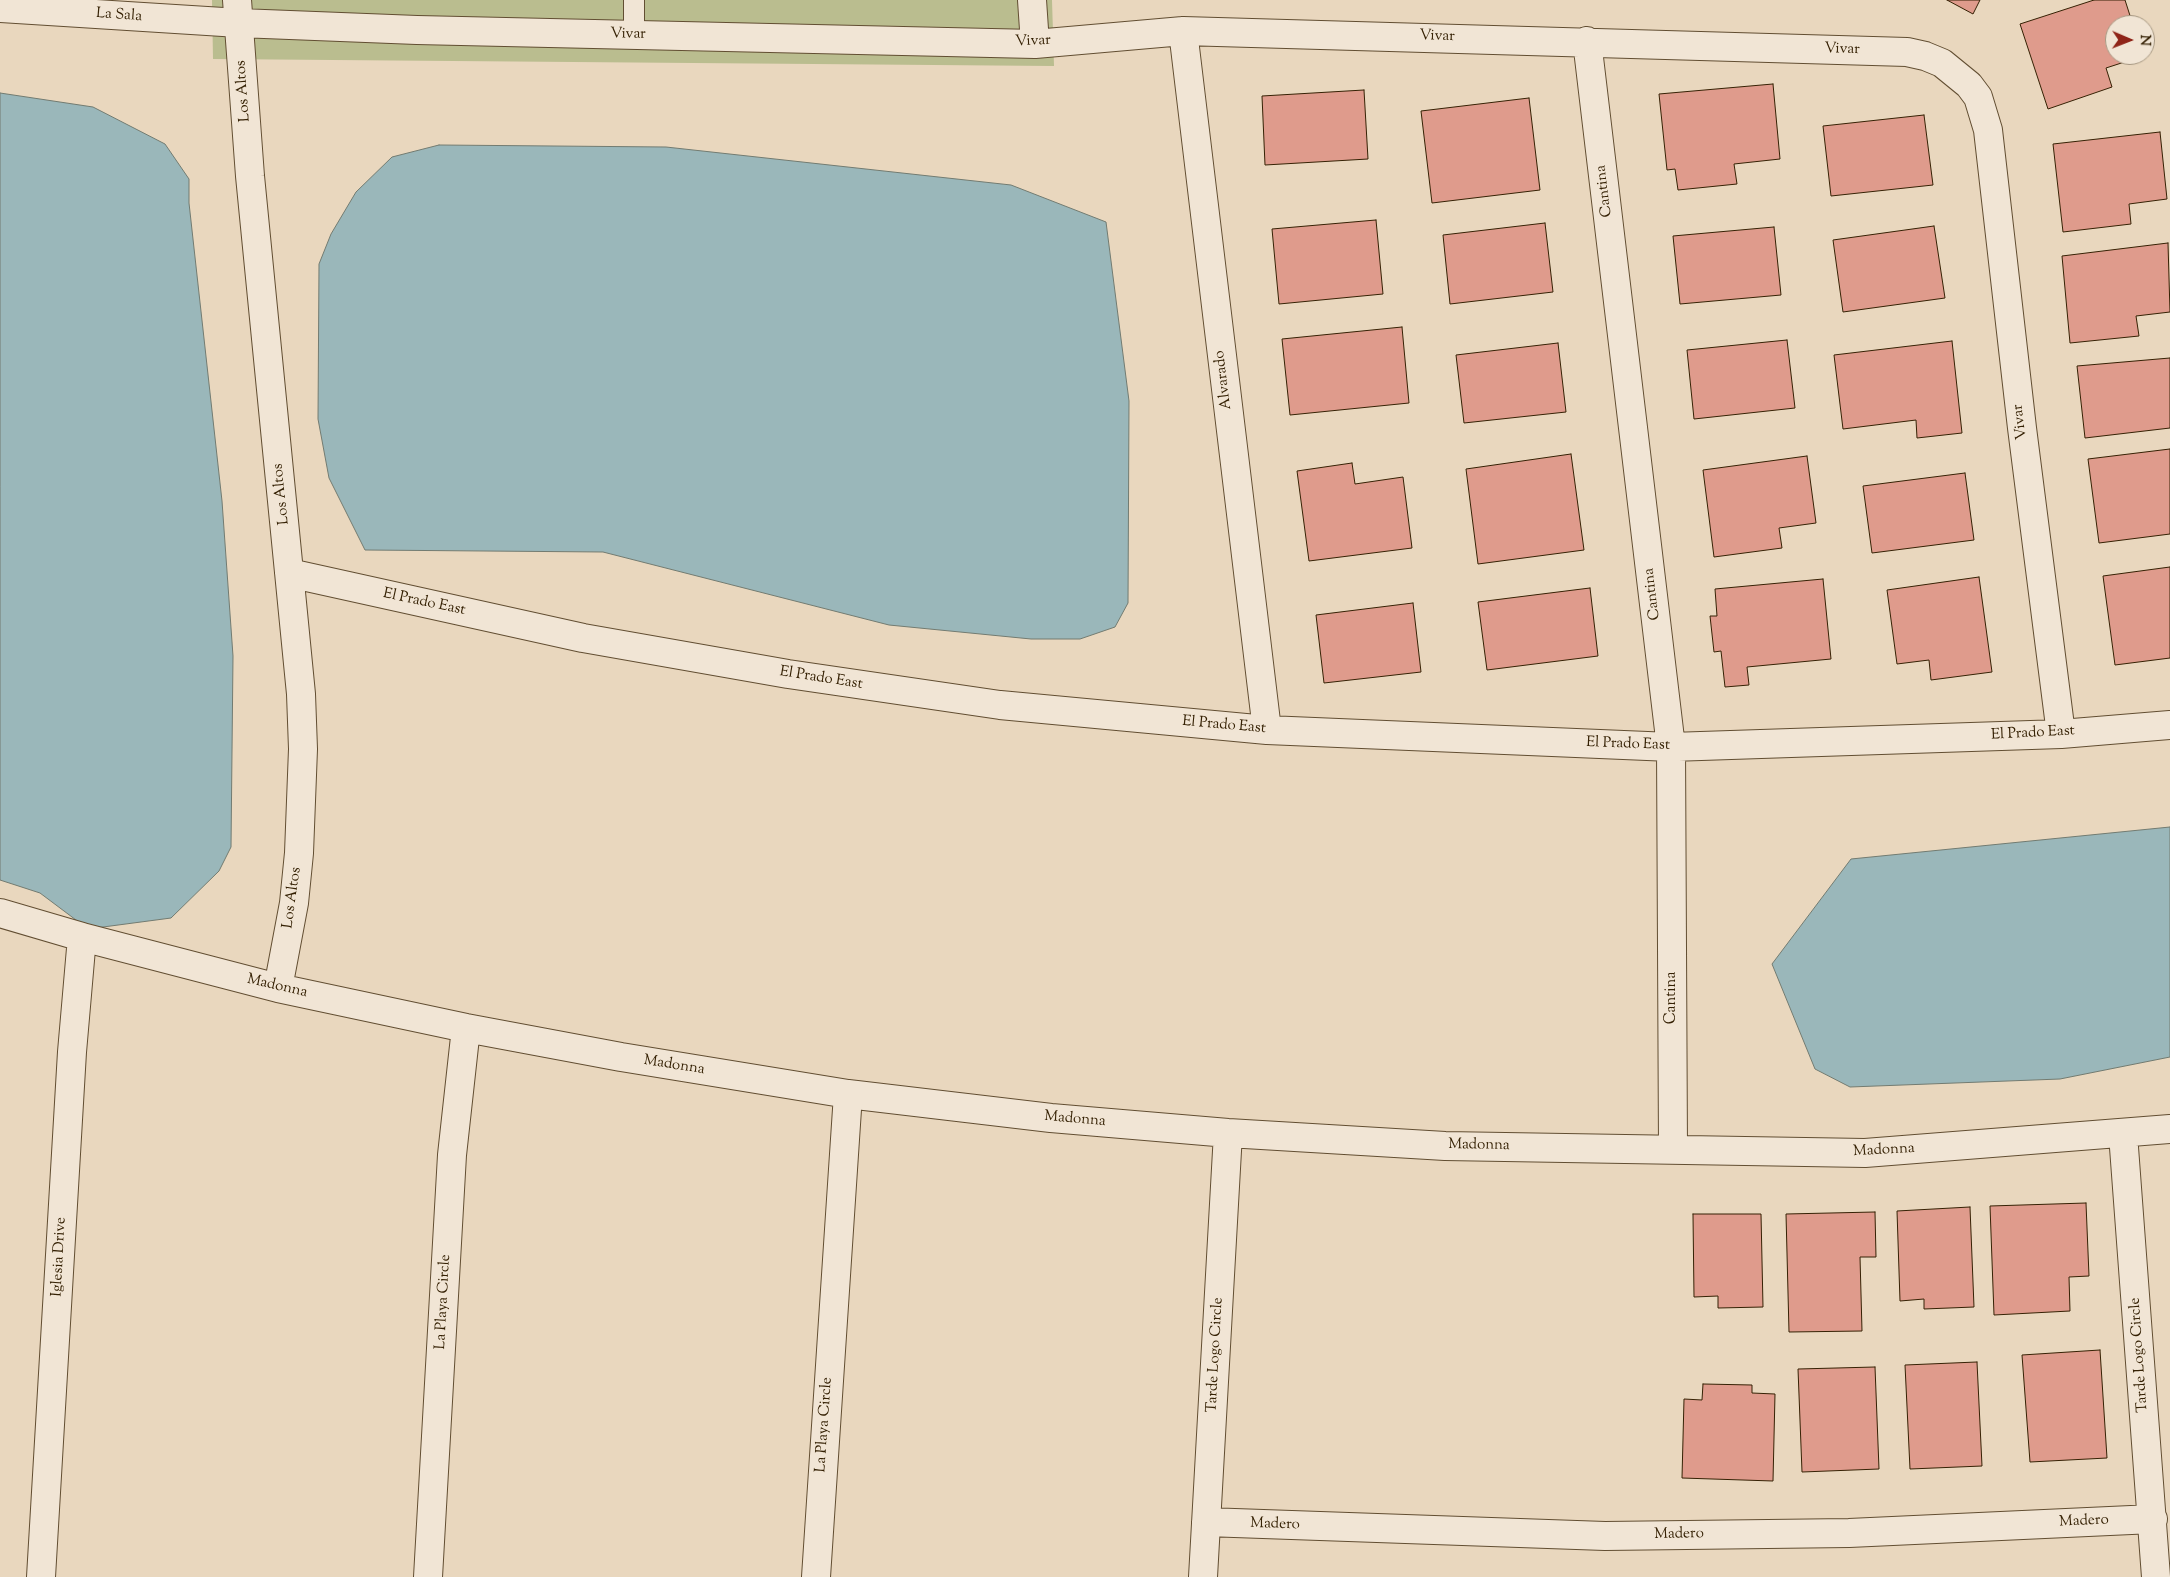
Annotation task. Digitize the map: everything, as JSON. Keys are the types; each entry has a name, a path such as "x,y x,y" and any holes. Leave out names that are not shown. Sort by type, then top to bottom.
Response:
{"street":[{"path":"1032,0 1035,44"},
{"name":"La Sala","path":"0,8 238,12"},
{"name":"Vivar","path":"238,12 634,35 1035,44 1183,31 1587,41 1907,52 1942,62 1969,85 1978,97 1988,130 2022,428 2061,734"},
{"name":"Los Altos","path":"238,12 250,176 301,694 302,802 294,903 278,988"},
{"name":"Alvarado","path":"1183,31 1267,730"},
{"name":"Cantina","path":"1587,41 1671,747 1673,1149"},
{"name":"El Prado East","path":"289,574 583,638 798,676 1000,705 1267,730 1671,747 2061,734 2170,725"},
{"name":"Madonna","path":"0,913 82,937 278,988 466,1028 621,1057 848,1094 1050,1118 1228,1133 1445,1146 1865,1153 2170,1129"},
{"name":"Iglesia Drive","path":"41,1577 72,1052 82,937"},
{"name":"La Playa Circle","path":"428,1577 452,1155 466,1028"},
{"name":"La Playa Circle","path":"816,1577 848,1094"},
{"name":"Tarde Logo Circle","path":"1203,1577 1228,1133"},
{"name":"Tarde Logo Circle","path":"2123,1134 2156,1577"},
{"name":"Madero","path":"1206,1522 1605,1536 1849,1534 2153,1519"}],"lane":[{"path":"634,0 634,35"}],"green space":[{"path":"212,0 1052,0 1054,66 213,59"}],"water":[{"path":"0,93 93,107 165,144 189,179 189,203 222,501 233,656 231,847 219,871 171,918 88,929 40,893 0,880"},
{"path":"439,145 666,147 1011,185 1106,222 1129,401 1128,603 1115,627 1080,639 1031,639 889,625 603,552 365,550 329,478 318,419 319,264 331,234 356,192 392,157"},
{"path":"2170,827 2170,1057 2060,1079 1850,1087 1815,1069 1772,964 1851,859"}],"building":[{"path":"1947,0 1980,0 1973,14"},
{"path":"2094,0 2125,0 2130,15 2105,15 2105,65 2115,65 2106,68 2112,87 2048,109 2020,24"},
{"path":"1773,84 1780,159 1734,164 1737,184 1678,190 1675,169 1667,170 1659,94"},
{"path":"1364,90 1368,159 1265,165 1262,96"},
{"path":"1529,98 1540,190 1432,203 1421,111"},
{"path":"1924,115 1933,185 1831,196 1823,126"},
{"path":"2160,132 2167,199 2129,204 2131,224 2063,232 2053,144"},
{"path":"1376,220 1383,294 1279,304 1272,229"},
{"path":"1545,223 1553,292 1450,304 1443,235"},
{"path":"1934,226 1945,298 1843,312 1833,240"},
{"path":"1774,227 1781,295 1680,304 1673,236"},
{"path":"2168,243 2170,312 2136,316 2139,336 2070,343 2062,256"},
{"path":"1402,327 1409,403 1290,415 1282,339"},
{"path":"1787,340 1795,408 1694,419 1687,350"},
{"path":"1952,341 1962,433 1917,438 1916,420 1843,429 1834,355"},
{"path":"1558,343 1566,412 1464,423 1456,355"},
{"path":"2170,358 2170,428 2085,438 2077,366"},
{"path":"2170,449 2170,534 2099,543 2088,459"},
{"path":"1571,454 1584,550 1478,564 1466,469"},
{"path":"1807,456 1816,523 1779,528 1782,548 1714,557 1703,470"},
{"path":"1352,463 1355,484 1403,477 1412,548 1309,561 1297,471"},
{"path":"1965,473 1974,540 1872,553 1863,486"},
{"path":"2170,567 2170,658 2115,665 2103,576"},
{"path":"1979,577 1992,672 1931,680 1929,660 1897,664 1887,590"},
{"path":"1823,579 1831,659 1747,667 1749,685 1725,687 1721,651 1714,652 1710,616 1717,616 1715,589"},
{"path":"1590,588 1598,656 1487,670 1478,602"},
{"path":"1413,603 1421,672 1324,683 1316,615"},
{"path":"2086,1203 2089,1276 2069,1277 2070,1311 1994,1315 1990,1206"},
{"path":"1970,1207 1974,1307 1924,1309 1924,1299 1900,1301 1897,1211"},
{"path":"1875,1212 1876,1257 1860,1257 1862,1331 1789,1332 1786,1214"},
{"path":"1693,1214 1761,1214 1763,1307 1718,1308 1718,1296 1694,1297"},
{"path":"2100,1350 2107,1458 2030,1462 2022,1355"},
{"path":"1977,1362 1982,1466 1910,1469 1905,1365"},
{"path":"1875,1367 1879,1469 1802,1472 1798,1369"},
{"path":"1703,1384 1752,1385 1752,1393 1775,1394 1773,1481 1682,1478 1684,1399 1702,1400"}]}
